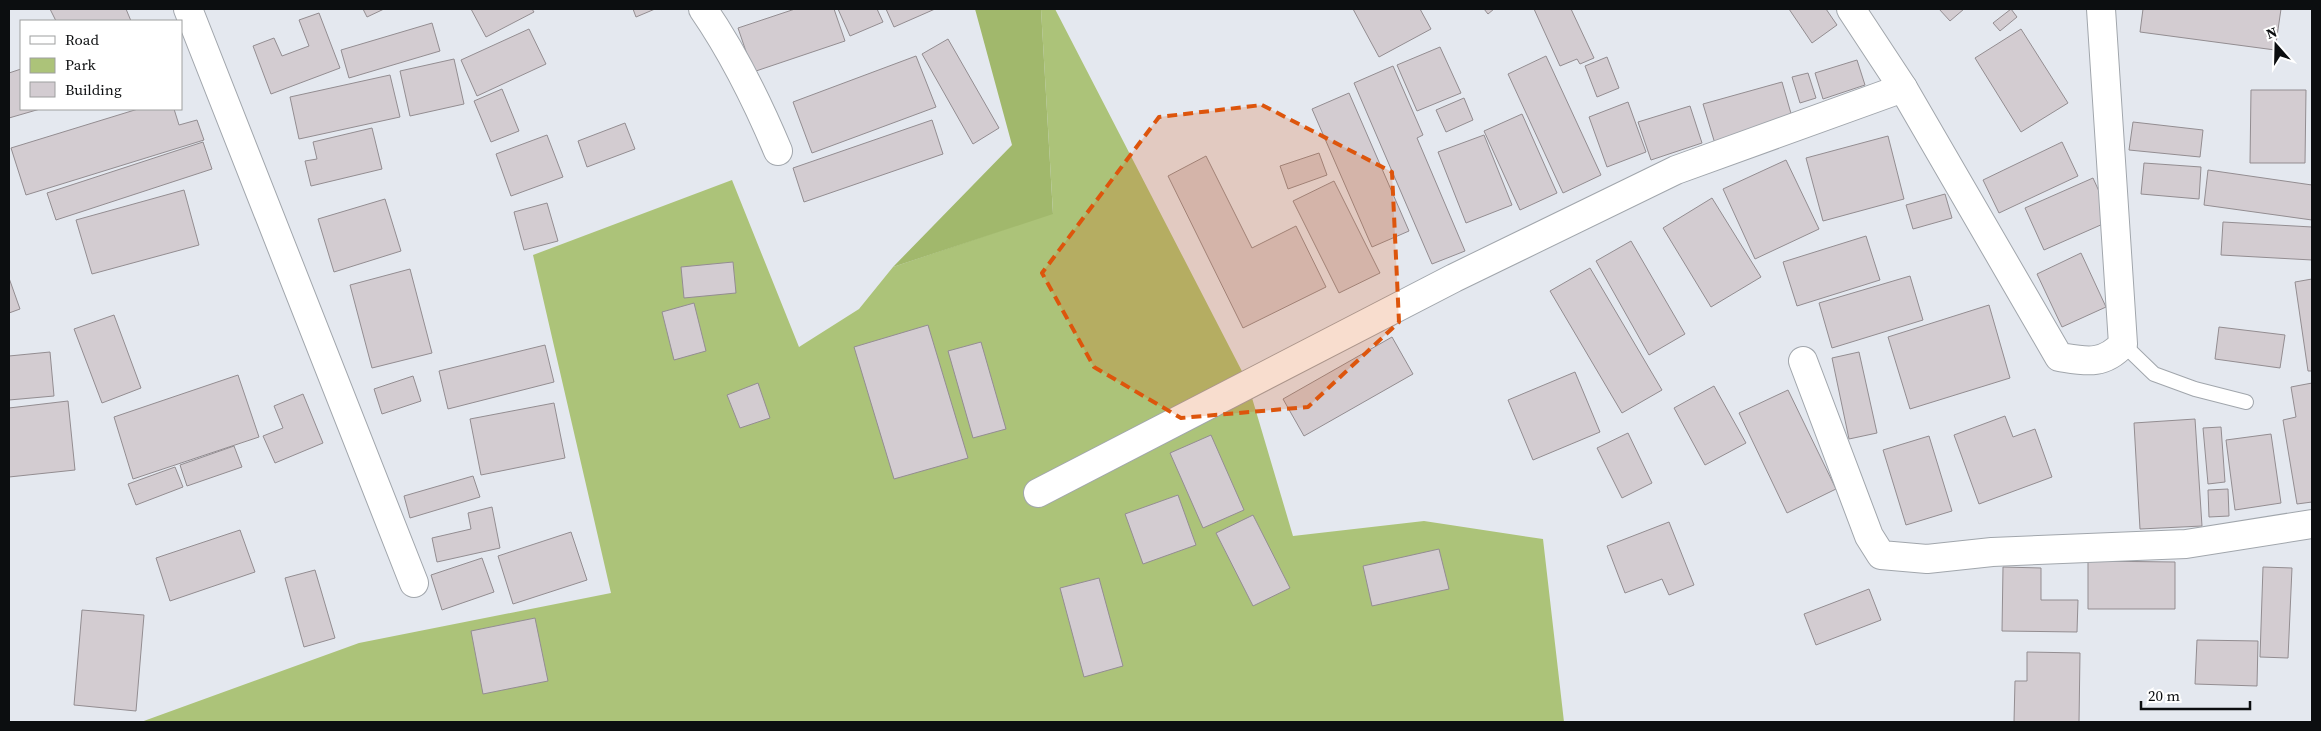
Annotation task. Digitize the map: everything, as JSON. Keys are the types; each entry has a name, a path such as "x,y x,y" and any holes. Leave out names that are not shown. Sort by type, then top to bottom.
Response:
{"street":[{"path":"188,9 414,584"},
{"path":"704,9 722,37 755,98 778,151"},
{"path":"1851,9 1903,88 2058,357 2091,362 2113,355 2124,344 2101,9"},
{"path":"1038,493 1454,278 1676,170 1903,88"},
{"path":"1803,361 1869,536 1881,555 1927,559 1992,552 2186,544 2312,524"}],"lane":[{"path":"2124,344 2154,374 2195,389 2246,402"}],"highlighted area":[{"path":"1262,105 1392,172 1399,322 1308,407 1181,418 1094,367 1042,273 1159,117"}],"green space":[{"path":"975,9 1041,9 1053,214 893,267 1012,145"},
{"path":"1041,9 1055,9 1247,381 1293,536 1424,521 1543,539 1564,722 141,722 359,643 611,593 533,255 732,180 799,347 859,309 893,267 1053,213"}],"building":[{"path":"50,9 126,9 131,20 56,20"},
{"path":"363,9 384,9 367,17"},
{"path":"471,9 532,9 534,12 486,37"},
{"path":"633,9 655,9 636,17"},
{"path":"795,9 834,9 845,41 753,72 738,28"},
{"path":"838,9 877,9 883,22 850,36"},
{"path":"886,9 935,9 894,27"},
{"path":"1353,9 1420,9 1431,29 1379,57"},
{"path":"1484,9 1494,9 1488,14"},
{"path":"1534,9 1571,9 1594,58 1580,64 1577,59 1560,66"},
{"path":"1789,9 1826,9 1837,25 1812,43"},
{"path":"1939,9 1964,9 1950,21"},
{"path":"2011,9 2017,17 2000,31 1993,23"},
{"path":"2143,9 2281,9 2275,50 2140,32"},
{"path":"319,13 340,68 271,94 253,46 274,38 282,56 309,46 299,20"},
{"path":"432,23 440,51 349,78 341,50"},
{"path":"529,29 546,64 477,96 461,60"},
{"path":"2021,29 2068,103 2021,132 1975,58"},
{"path":"948,39 999,128 973,144 922,54"},
{"path":"1440,47 1461,93 1417,111 1397,65"},
{"path":"916,56 936,107 812,153 793,102"},
{"path":"1546,56 1601,175 1563,193 1508,74"},
{"path":"1607,57 1619,88 1597,97 1585,66"},
{"path":"454,59 464,104 410,116 400,71"},
{"path":"1857,60 1865,85 1823,99 1815,73"},
{"path":"1393,66 1423,135 1417,138 1465,251 1432,264 1354,83"},
{"path":"20,69 20,110 37,110 9,118 9,73"},
{"path":"1808,73 1816,98 1800,103 1792,77"},
{"path":"390,75 400,117 299,139 290,97"},
{"path":"1782,82 1794,124 1716,147 1703,104"},
{"path":"502,89 519,131 491,142 474,101"},
{"path":"2251,90 2306,90 2305,163 2250,163"},
{"path":"1349,93 1409,231 1372,247 1312,109"},
{"path":"1464,98 1473,120 1446,132 1436,110"},
{"path":"1628,102 1646,152 1607,167 1589,117"},
{"path":"1690,106 1702,143 1651,160 1638,122"},
{"path":"135,110 174,110 179,125 197,120 204,140 26,195 11,148"},
{"path":"1522,114 1557,193 1520,210 1484,131"},
{"path":"932,120 943,154 804,202 793,168"},
{"path":"2133,122 2203,130 2200,157 2129,150"},
{"path":"625,123 635,149 587,167 578,141"},
{"path":"372,128 382,169 311,186 305,161 317,159 313,142"},
{"path":"547,135 563,177 511,196 496,154"},
{"path":"1484,135 1512,205 1466,223 1438,152"},
{"path":"1888,136 1904,199 1823,221 1806,158"},
{"path":"203,142 212,169 56,220 47,193"},
{"path":"2062,142 2078,176 1999,213 1983,180"},
{"path":"1319,153 1327,175 1288,189 1280,166"},
{"path":"1206,156 1252,248 1296,226 1326,287 1243,328 1168,176"},
{"path":"1786,160 1819,229 1755,259 1723,189"},
{"path":"2144,163 2201,167 2199,199 2141,194"},
{"path":"2208,170 2312,185 2312,220 2204,205"},
{"path":"2093,178 2112,220 2044,250 2025,208"},
{"path":"1334,181 1380,273 1339,293 1293,201"},
{"path":"184,190 199,245 92,274 76,220"},
{"path":"1945,194 1952,218 1913,229 1906,205"},
{"path":"1712,198 1761,277 1711,307 1663,228"},
{"path":"385,199 401,251 334,272 318,219"},
{"path":"547,203 558,241 524,250 514,212"},
{"path":"2223,222 2312,227 2312,260 2221,255"},
{"path":"1866,236 1880,280 1797,306 1783,262"},
{"path":"1631,241 1685,334 1649,355 1596,261"},
{"path":"2081,253 2106,307 2062,327 2037,274"},
{"path":"733,262 736,293 684,298 681,267"},
{"path":"1590,268 1662,390 1622,413 1550,291"},
{"path":"410,269 432,353 372,368 350,285"},
{"path":"1910,276 1923,320 1832,348 1819,303"},
{"path":"9,278 20,309 9,313"},
{"path":"2312,279 2312,371 2308,371 2295,282"},
{"path":"694,303 706,351 674,360 662,312"},
{"path":"1989,305 2010,378 1910,409 1888,337"},
{"path":"114,315 141,388 102,403 74,329"},
{"path":"928,325 968,458 894,479 854,347"},
{"path":"2219,327 2285,335 2280,368 2215,359"},
{"path":"1392,337 1413,374 1304,436 1283,399"},
{"path":"981,342 1006,429 973,438 948,351"},
{"path":"545,345 554,382 448,409 439,371"},
{"path":"50,352 54,396 9,400 9,356"},
{"path":"1859,352 1877,433 1849,439 1832,358"},
{"path":"1575,372 1600,432 1533,460 1508,400"},
{"path":"238,375 259,437 133,479 114,417"},
{"path":"413,376 421,401 382,414 374,389"},
{"path":"758,383 770,418 740,428 727,395"},
{"path":"2312,383 2312,502 2297,504 2283,420 2296,417 2291,387"},
{"path":"1714,386 1746,443 1705,465 1674,408"},
{"path":"1788,390 1836,489 1787,513 1739,413"},
{"path":"303,394 323,443 275,463 263,436 283,428 274,406"},
{"path":"68,401 75,470 9,477 9,408"},
{"path":"554,403 565,458 481,475 470,419"},
{"path":"2005,416 2013,437 2035,429 2052,477 1979,504 1954,435"},
{"path":"2195,419 2202,526 2140,529 2134,423"},
{"path":"2221,427 2225,482 2208,484 2203,428"},
{"path":"1628,433 1652,483 1622,498 1597,448"},
{"path":"2271,434 2281,503 2235,510 2226,440"},
{"path":"1211,435 1244,510 1203,528 1170,453"},
{"path":"1929,436 1952,511 1906,525 1883,450"},
{"path":"234,446 242,467 187,486 180,465"},
{"path":"175,467 183,487 136,505 128,484"},
{"path":"473,476 480,497 410,518 404,496"},
{"path":"2228,489 2229,516 2209,517 2208,490"},
{"path":"1178,495 1196,545 1143,564 1125,514"},
{"path":"492,507 500,548 437,562 432,538 471,529 468,513"},
{"path":"1253,515 1290,588 1253,606 1216,533"},
{"path":"1669,522 1694,585 1669,595 1662,579 1625,593 1607,546"},
{"path":"240,530 255,572 170,601 156,558"},
{"path":"571,532 587,580 513,604 498,556"},
{"path":"1439,549 1449,589 1372,606 1363,566"},
{"path":"482,558 494,592 442,610 431,575"},
{"path":"2088,561 2175,562 2175,609 2088,609"},
{"path":"2003,567 2041,568 2041,600 2078,600 2077,632 2002,631"},
{"path":"2263,567 2292,568 2288,658 2260,657"},
{"path":"315,570 335,638 304,647 285,578"},
{"path":"1099,578 1123,666 1084,677 1060,588"},
{"path":"1869,589 1881,620 1816,645 1804,614"},
{"path":"82,610 144,615 136,711 74,705"},
{"path":"535,618 548,681 483,694 471,631"},
{"path":"2197,640 2258,641 2257,686 2195,684"},
{"path":"2027,652 2080,653 2079,722 2014,722 2015,681 2027,681"}]}
